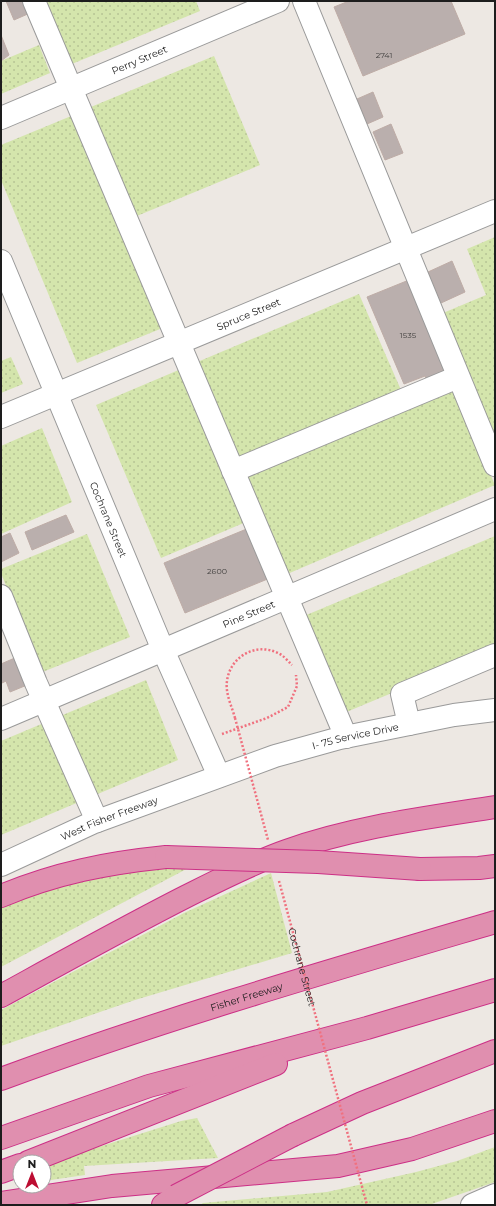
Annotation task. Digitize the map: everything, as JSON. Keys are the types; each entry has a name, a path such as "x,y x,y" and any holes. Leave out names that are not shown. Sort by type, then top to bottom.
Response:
{"highway":[{"path":"1,996 163,908 235,873 286,851 340,834 417,819 495,807"},
{"path":"1,896 29,884 68,872 99,866 166,857 318,862 420,869 479,868 495,866"},
{"name":"Fisher Freeway","path":"1,1079 106,1041 339,968 495,922"},
{"path":"1,1138 149,1086 367,1028 495,990"},
{"path":"48,1154 367,1028"},
{"path":"170,1201 293,1135 362,1103 495,1051"},
{"path":"1,1203 112,1186 338,1166 412,1149 495,1121"},
{"path":"1,1172 12,1168"}],"street":[{"path":"34,1 70,89 346,737"},
{"name":"Perry Street","path":"1,118 278,1"},
{"path":"304,1 495,465"},
{"name":"Spruce Street","path":"1,417 178,342 495,212"},
{"name":"Cochrane Street","path":"1,261 163,650 219,776"},
{"path":"233,471 458,377"},
{"name":"Pine Street","path":"1,719 495,508"},
{"path":"1,596 44,701 96,821"},
{"path":"409,724 402,694 495,655"},
{"name":"I- 75 Service Drive","path":"219,776 275,756 346,737 409,724 495,710"},
{"name":"West Fisher Freeway","path":"1,865 96,821 219,776"},
{"path":"472,1205 495,1195"}],"path":[{"path":"222,734 267,718 288,707 297,686 296,675 291,665 279,653 268,649 253,650 242,655 233,663 228,672 226,683 235,718 270,847"},
{"name":"Cochrane Street","path":"278,878 367,1205"}],"green space":[{"path":"40,1 196,1 200,11 67,66"},
{"path":"39,45 50,73 1,94 1,61"},
{"path":"214,56 260,165 132,218 86,109"},
{"path":"76,114 165,327 77,363 1,180 1,145"},
{"path":"495,237 495,437 443,313 486,295 467,249"},
{"path":"359,294 401,390 237,460 195,363"},
{"path":"11,357 23,384 1,393 1,361"},
{"path":"181,369 246,522 161,558 96,405"},
{"path":"453,388 495,485 285,575 243,478"},
{"path":"42,428 72,502 1,534 1,446"},
{"path":"87,534 130,637 40,673 1,573 1,569"},
{"path":"495,536 495,650 344,713 304,616"},
{"path":"146,680 178,760 1,835 1,741"},
{"path":"196,864 1,967 1,905 74,878"},
{"path":"271,873 292,953 135,1000 1,1046 1,1010 184,913"},
{"path":"197,1118 218,1158 84,1166 85,1175 52,1180 52,1165 70,1156 181,1121"},
{"path":"495,1147 495,1182 429,1205 200,1205 203,1203 327,1192 416,1172 457,1161"}],"building":[{"path":"6,1 25,1 30,13 14,20"},
{"path":"349,1 451,1 465,34 363,76 334,7"},
{"path":"1,35 9,55 1,61"},
{"path":"373,92 383,117 367,124 357,99"},
{"path":"391,124 403,153 385,160 373,132"},
{"path":"452,261 465,292 441,303 428,272"},
{"path":"409,280 448,372 427,381 425,376 404,384 367,297"},
{"path":"66,515 74,532 32,550 25,532"},
{"path":"249,528 270,578 185,613 164,563"},
{"path":"10,533 19,553 1,562 1,537"},
{"path":"17,657 27,685 10,692 6,681 2,683 1,681 1,664"}]}
